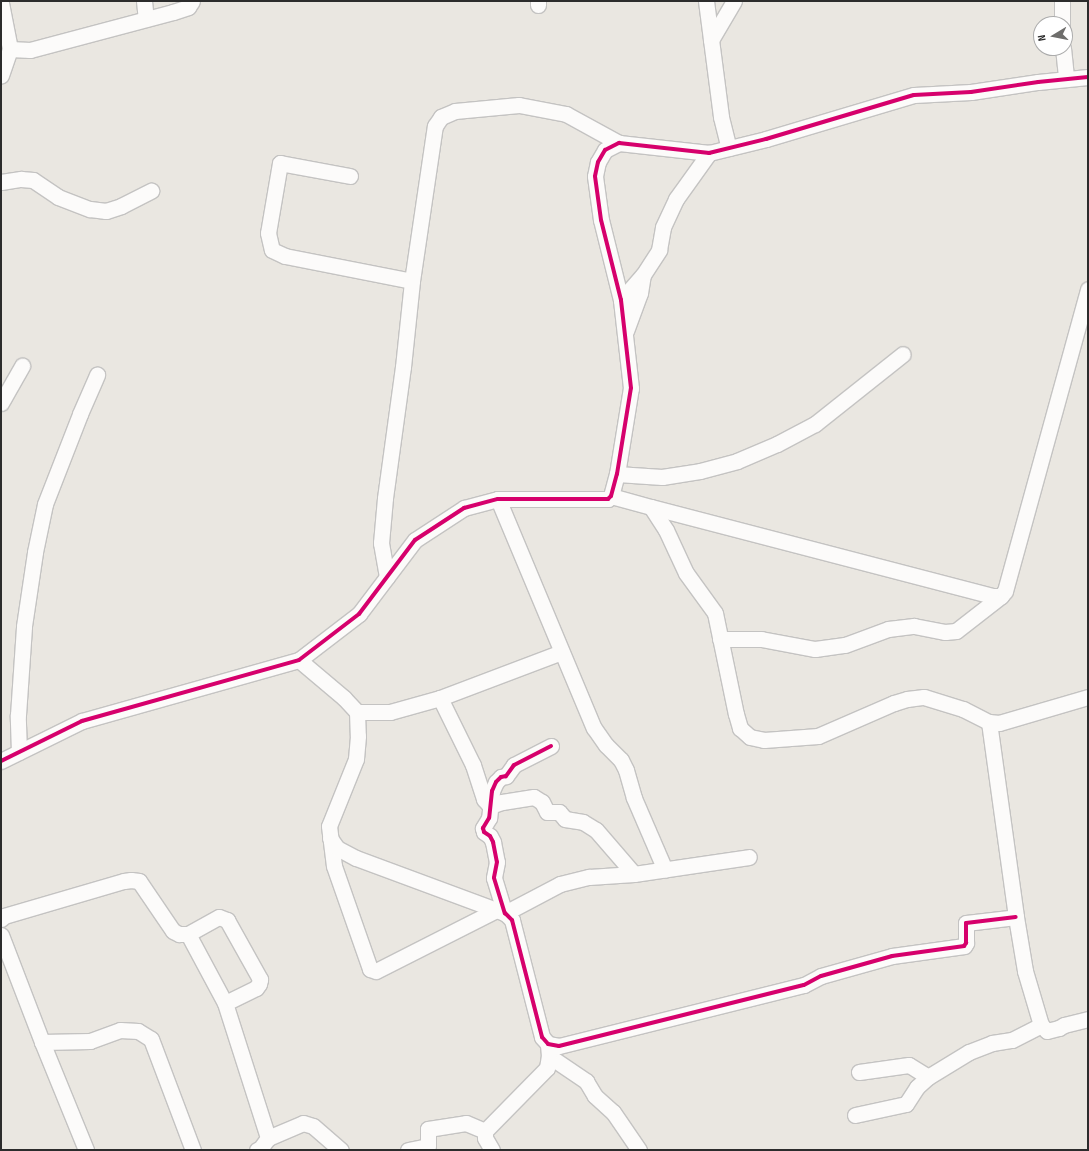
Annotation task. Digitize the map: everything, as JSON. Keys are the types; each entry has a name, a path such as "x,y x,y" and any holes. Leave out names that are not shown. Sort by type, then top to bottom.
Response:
{"street":[{"path":"144,1 146,19"},
{"path":"10,49 30,50 146,19 188,6 192,1"},
{"path":"706,1 721,117 729,148"},
{"path":"711,40 734,1"},
{"path":"1062,1 1062,16"},
{"path":"1,3 10,49 1,75"},
{"path":"1064,56 1066,79"},
{"path":"387,577 381,543 385,498 403,367 412,281 435,126 441,117 455,112 519,105 566,114 619,143 709,153 802,129 914,95 971,92 1088,77"},
{"path":"1,761 82,721 299,660 359,614 415,540 464,508 498,499 603,500 608,499 611,496 617,474 631,388 621,300 601,220 595,176 598,162 605,150 619,143"},
{"path":"621,300 643,275 659,250 663,228 676,199 709,153"},
{"path":"350,176 280,163 268,233 272,250 285,256 412,281"},
{"path":"1,182 21,179 33,180 58,197 90,209 106,211 121,206 151,191"},
{"path":"625,336 640,293 643,275"},
{"path":"720,639 761,639 815,649 845,646 888,628 914,626 946,632 956,631 1001,596 1005,591 1088,289"},
{"path":"617,474 662,477 700,471 737,461 777,444 815,424 903,354"},
{"path":"1,403 22,366"},
{"path":"19,752 18,715 24,626 45,504 97,375"},
{"path":"611,496 993,596 1001,596"},
{"path":"498,499 594,728 606,745 621,760 626,770 634,798 665,870"},
{"path":"651,507 666,530 686,573 715,613 736,714 740,728 750,736 764,740 818,736 894,703 907,699 924,697 963,709 989,722 999,723 1088,697"},
{"path":"357,712 390,712 440,698 562,652"},
{"path":"299,660 344,698 357,712 358,736 356,759 329,826 334,866 370,969 372,971 376,971 560,884 589,877 634,874 749,857"},
{"path":"440,698 473,765 484,799 490,806"},
{"path":"989,722 1025,971 1041,1025 1047,1031 1058,1028 1064,1024 1088,1019"},
{"path":"501,912 494,878 497,862 493,842 490,836 484,832 483,828 489,818 490,806 496,782 501,777 506,776 514,765 551,746"},
{"path":"490,806 502,802 534,797 542,802 547,812 559,812 565,819 583,822 596,830 634,874"},
{"path":"330,838 337,848 356,858 501,912 512,920 542,1037 549,1050 586,1081 595,1096 613,1112 639,1150"},
{"path":"1,919 4,916 131,880 139,881 173,931 179,934 188,934 219,917 227,920 260,979 256,988 225,1003"},
{"path":"549,1050 559,1046 804,985 821,976 892,956 964,946 966,943 966,923 1016,917"},
{"path":"188,934 225,1003 262,1147 303,1123 313,1126 341,1150"},
{"path":"1,935 42,1042 86,1150"},
{"path":"855,1115 906,1104 917,1087 928,1077 969,1052 992,1043 1012,1040 1041,1025"},
{"path":"42,1042 90,1041 120,1030 138,1031 151,1040 193,1150"},
{"path":"492,1150 485,1138 485,1131 547,1068 549,1050"},
{"path":"859,1072 909,1065 928,1077"},
{"path":"408,1150 428,1146 428,1129 466,1123 485,1131"}],"cycle path":[{"path":"1,761 82,721 299,660 359,614 415,540 464,508 498,499 608,499 611,496 617,474 631,388 621,300 601,220 595,176 598,162 605,150 619,143 709,153 766,139 914,95 971,92 1038,82 1088,77"},
{"path":"551,746 514,765 506,776 501,777 496,782 492,791 489,818 483,828 484,832 490,836 493,842 497,862 494,878 505,913 512,920 542,1037 548,1044 559,1046 804,985 821,976 892,956 964,946 966,943 966,923 1016,917"}]}
